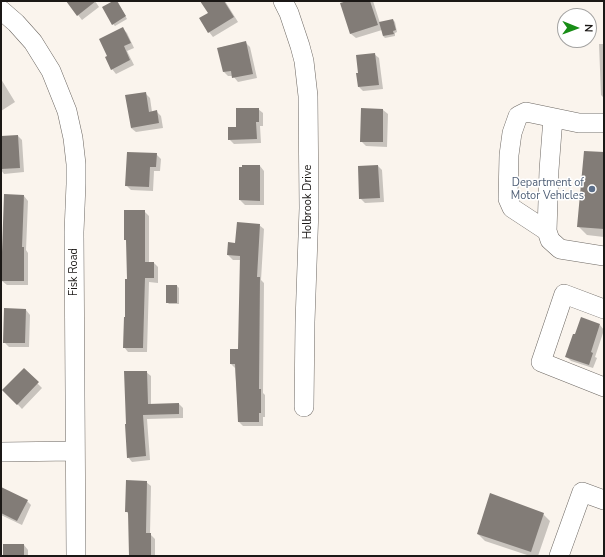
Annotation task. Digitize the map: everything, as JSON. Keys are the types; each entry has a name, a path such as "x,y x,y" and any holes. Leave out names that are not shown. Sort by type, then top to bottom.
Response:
{"street":[{"name":"Holbrook Drive","path":"283,1 289,13 304,61 308,96 309,208 304,407"},
{"name":"Fisk Road","path":"1,10 16,23 33,42 51,71 67,111 73,138 76,164 74,232 74,451 76,556"},
{"path":"547,231 512,208 508,198 509,155 512,133 518,116 526,112 579,123 604,123"},
{"path":"553,118 549,170 547,231 550,240 560,249 604,256"},
{"path":"603,382 541,362 564,294 604,309"},
{"path":"1,452 74,451"},
{"path":"558,556 582,492 604,500"}],"building":[{"path":"66,1 96,1 77,16"},
{"path":"113,1 117,1 126,16 112,25 102,7"},
{"path":"200,1 224,1 234,17 208,33 199,18 208,13"},
{"path":"347,1 370,1 378,25 350,34 340,3"},
{"path":"393,19 396,30 393,31 394,34 383,36 379,22"},
{"path":"123,27 131,43 124,46 130,60 111,70 105,57 107,56 99,39"},
{"path":"246,41 253,74 232,78 231,71 223,72 217,48"},
{"path":"375,53 379,85 358,87 356,55"},
{"path":"146,92 149,112 157,110 159,123 131,128 125,95"},
{"path":"236,108 259,108 259,122 256,122 257,139 228,140 228,127 236,127"},
{"path":"361,108 383,109 383,142 360,142"},
{"path":"18,135 20,168 1,169 1,136"},
{"name":"Department of Motor Vehicles","path":"584,151 604,152 604,229 577,227"},
{"path":"127,152 157,153 156,167 150,167 149,187 125,186"},
{"path":"242,165 260,165 260,201 239,200 239,167 242,167"},
{"path":"378,165 380,198 359,199 358,166"},
{"path":"4,194 24,195 22,247 24,247 24,281 1,281"},
{"path":"124,210 145,210 145,262 154,262 154,278 145,278 143,348 123,348 125,279 127,279 126,240 124,240"},
{"path":"237,222 260,224 257,277 260,277 259,389 261,389 261,413 259,413 259,422 238,422 235,364 230,364 230,349 238,349 240,256 227,255 228,242 235,243"},
{"path":"166,285 177,285 177,303 166,303"},
{"path":"4,308 26,309 25,343 3,343"},
{"path":"581,317 600,324 591,352 593,353 589,365 565,357"},
{"path":"24,368 39,382 17,405 2,390"},
{"path":"124,371 147,371 148,404 179,403 179,414 143,415 146,456 127,458"},
{"path":"126,480 147,481 146,533 151,533 151,556 129,556 128,512 125,512"},
{"path":"1,487 28,500 17,521 1,513"},
{"path":"490,493 544,513 531,552 477,534"},
{"path":"3,544 24,544 24,556 3,556"}],"place":[{"name":"Department of Motor Vehicles","path":"592,189"}]}
